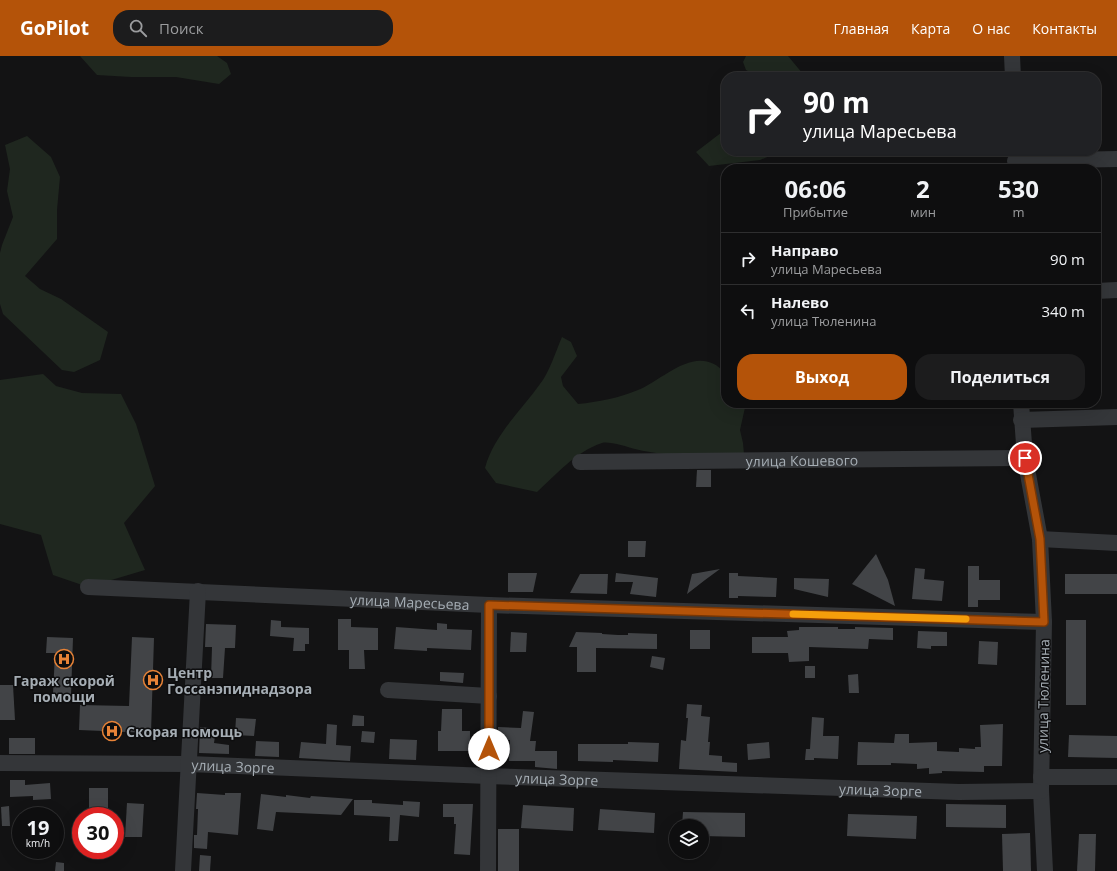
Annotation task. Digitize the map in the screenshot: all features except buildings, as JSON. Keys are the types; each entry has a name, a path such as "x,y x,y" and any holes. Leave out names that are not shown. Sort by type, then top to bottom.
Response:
{"street":[{"path":"1012,56 1013,72"},
{"path":"1015,160 1117,159"},
{"path":"1101,290 1117,290"},
{"name":"улица Тюленина","path":"1021,408 1025,458 1040,539 1044,622 1041,784 1045,871"},
{"path":"1021,420 1117,417"},
{"name":"улица Кошевого","path":"580,462 1025,458"},
{"path":"1040,539 1117,543"},
{"name":"улица Маресьева","path":"88,587 489,605 1044,622"},
{"path":"183,871 198,591"},
{"path":"488,871 489,605"},
{"path":"388,690 489,696"},
{"name":"улица Зорге","path":"0,763 189,764 951,792 1117,778"}],"shaded area":[{"path":"80,56 217,56 227,63 231,74 219,84 176,77 97,75"},
{"path":"746,56 788,56 801,72 750,72 746,70 743,62"},
{"path":"721,133 721,156 769,156 760,160 709,166 696,152"},
{"path":"27,136 51,157 60,177 57,210 57,239 25,276 40,289 61,299 108,332 100,360 74,372 62,370 3,314 0,304 0,253 13,217 7,191 10,169 5,145"},
{"path":"562,337 571,342 577,356 561,377 563,386 578,404 608,399 631,393 649,385 682,365 693,361 704,361 715,365 721,370 721,408 745,408 740,430 744,454 662,454 613,443 602,443 583,452 575,458 537,492 496,483 485,468 489,456 501,434 543,379"},
{"path":"43,374 56,386 82,393 121,394 136,424 155,486 124,523 145,570 88,587 53,575 41,535 0,524 0,380"}],"slow traffic":[{"path":"793,614 966,619"}],"place":[{"name":"Гараж скорой помощи","path":"64,659"},
{"name":"Центр Госсанэпиднадзора","path":"153,680"},
{"name":"Скорая помощь","path":"112,731"}],"route":[{"path":"489,749 489,605 1044,622 1040,539 1025,458"}]}
